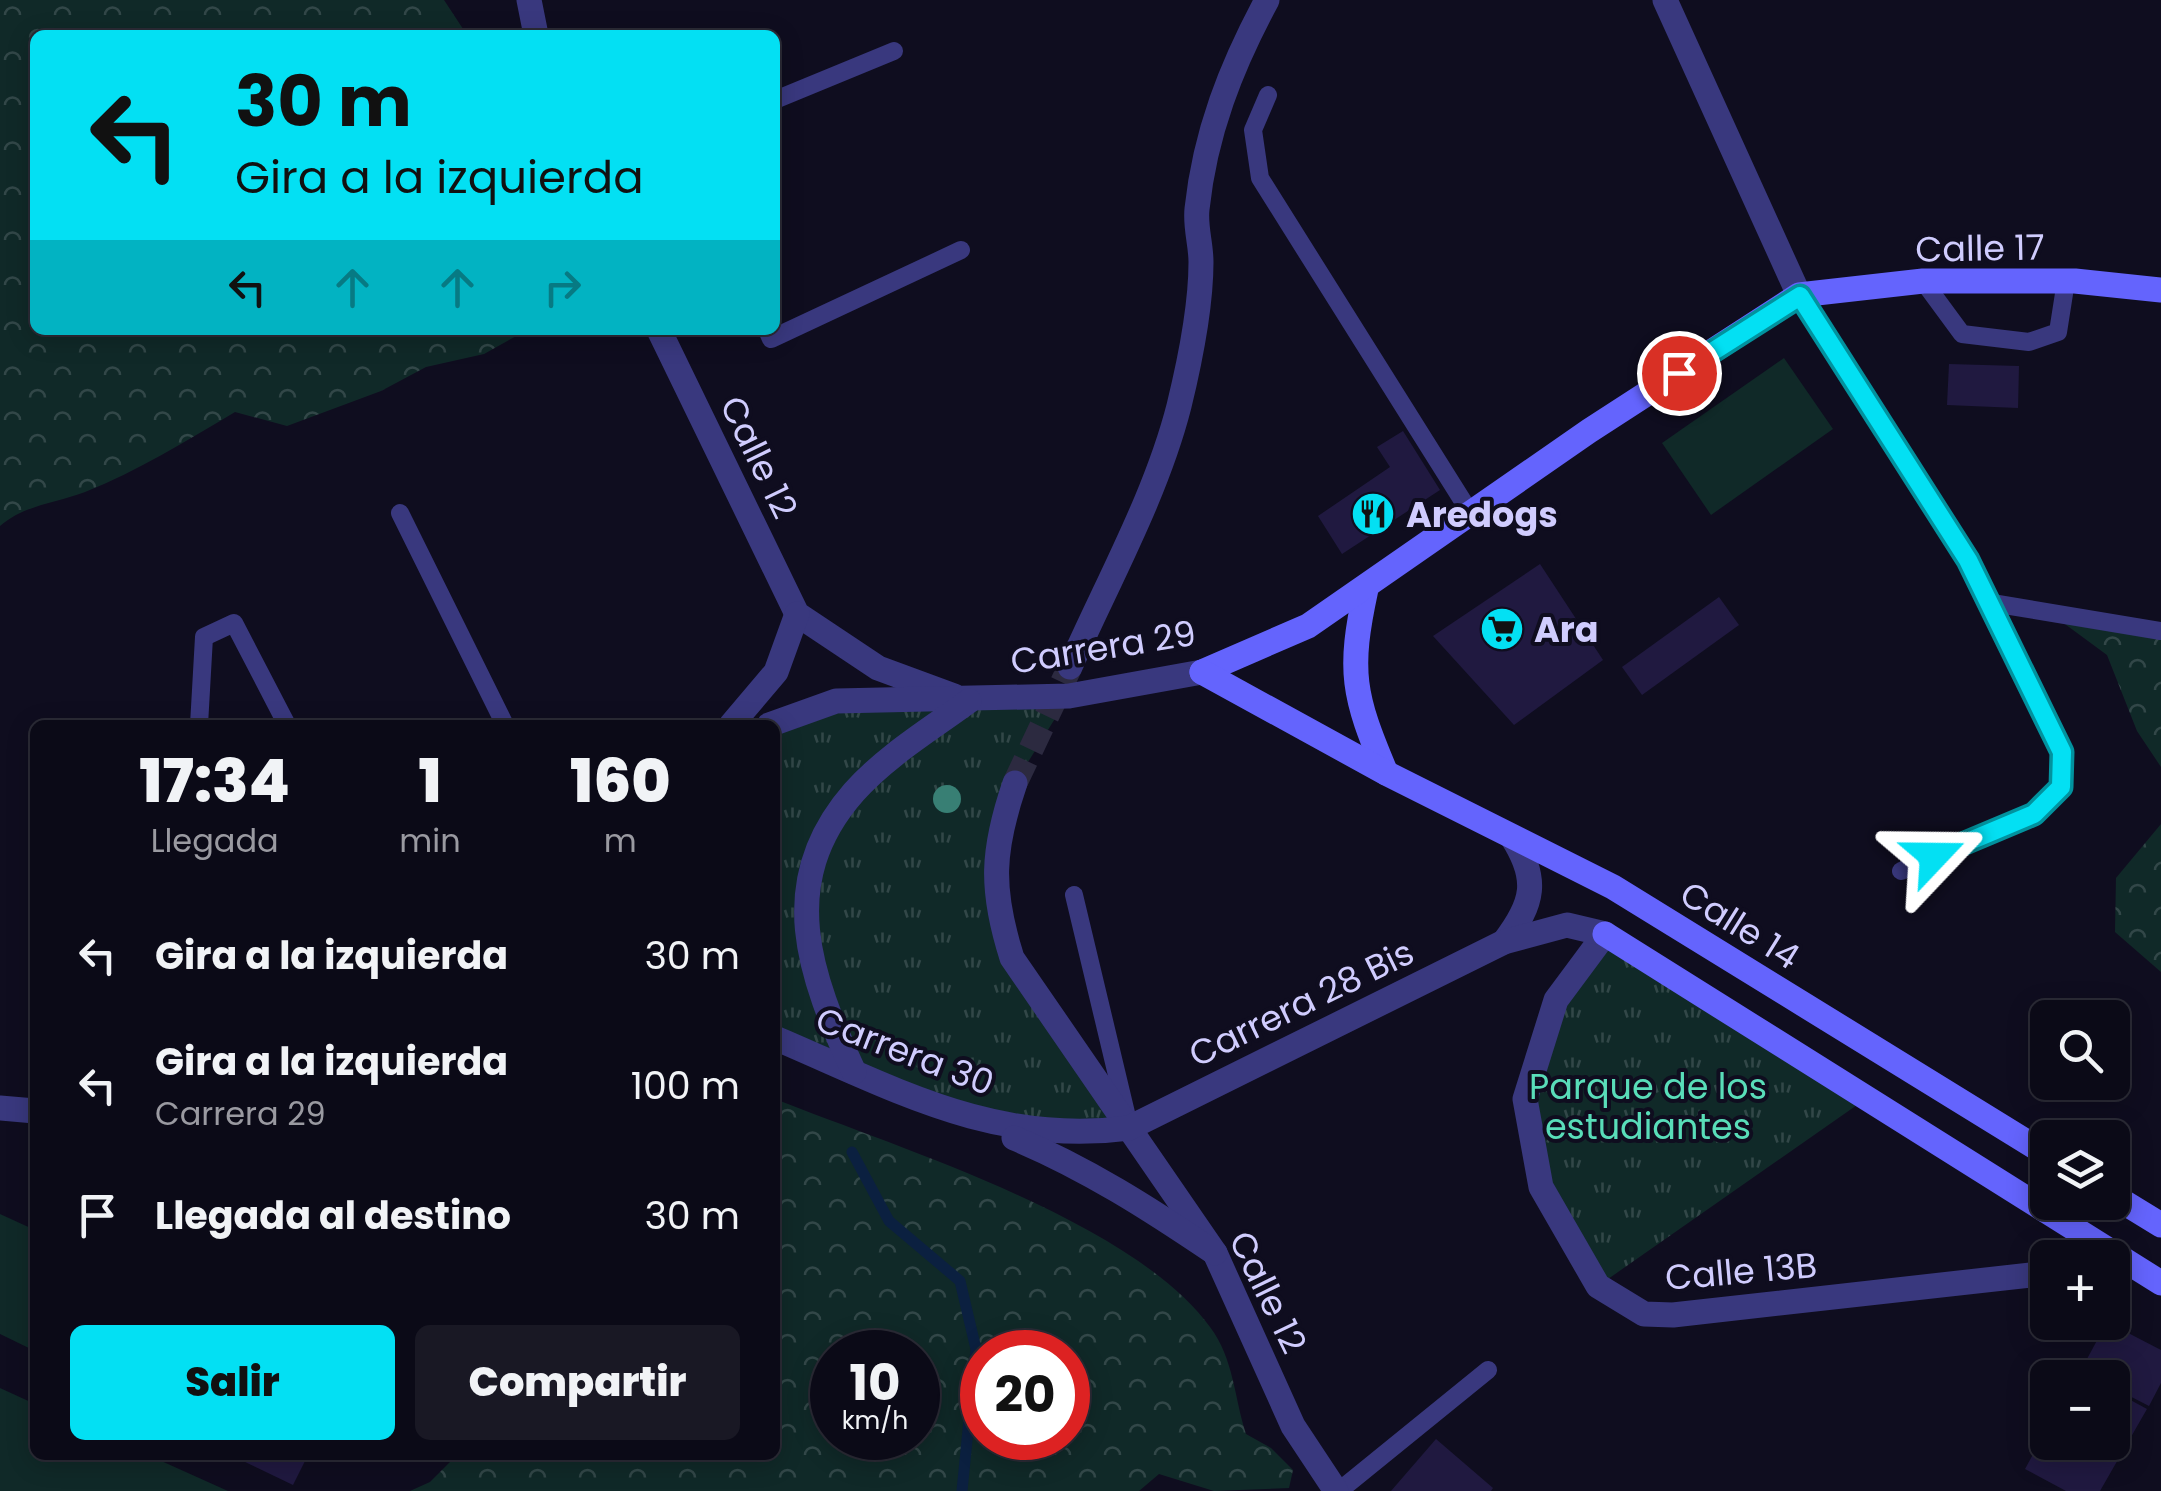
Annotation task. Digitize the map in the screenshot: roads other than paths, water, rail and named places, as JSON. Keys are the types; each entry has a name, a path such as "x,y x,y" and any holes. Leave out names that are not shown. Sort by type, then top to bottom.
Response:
{"main road":[{"name":"Calle 17","path":"1800,296 1923,281 2066,281 2161,290"},
{"name":"Carrera 29","path":"1202,672 1308,626 1589,430 1800,296"},
{"path":"1366,589 1352,650 1360,712 1386,773"},
{"name":"Calle 14","path":"1202,672 1386,773 1613,887 2030,1144"},
{"path":"1605,934 2083,1240"},
{"path":"2130,1206 2161,1225"},
{"path":"2130,1269 2161,1284"}],"street":[{"path":"529,0 535,30"},
{"name":"Carrera 29","path":"1070,667 1153,480 1178,408 1198,301 1201,262 1196,215 1202,168 1215,114 1236,56 1266,0"},
{"path":"1665,0 1800,296"},
{"name":"Calle 12","path":"661,335 797,614"},
{"path":"735,720 776,672 797,614 878,668 969,700"},
{"name":"Carrera 29","path":"969,700 1069,696 1202,672"},
{"path":"780,721 836,701 969,700"},
{"path":"854,1072 810,966 806,906 810,874 822,843 856,790 969,700"},
{"path":"1014,782 998,832 994,869 998,915 1012,958 1129,1128"},
{"path":"1504,942 1522,919 1530,892 1529,863 1512,836"},
{"name":"Carrera 28 Bis","path":"1129,1128 1504,942 1568,925 1605,934"},
{"name":"Calle 13B","path":"1605,934 1556,1000 1525,1100 1541,1187 1598,1286 1644,1314 1674,1315 2030,1276"},
{"name":"Carrera 30","path":"780,1040 958,1114 1047,1134 1129,1128"},
{"path":"0,1108 30,1111"},
{"path":"958,1114 1065,1159 1215,1253"},
{"name":"Calle 12","path":"1129,1128 1215,1253 1294,1426 1338,1491"}],"lane":[{"path":"780,98 894,51"},
{"path":"1268,95 1253,130 1260,178 1471,514"},
{"path":"769,335 771,340 960,250"},
{"path":"1923,281 1962,334 2029,342 2058,332 2066,281"},
{"path":"1800,296 1968,560 2062,752 2061,787 2034,814 1901,870"},
{"path":"400,512 503,720"},
{"path":"1986,602 2161,631"},
{"path":"198,720 204,636 234,623 284,720"},
{"path":"1074,896 1129,1128"},
{"path":"1338,1491 1488,1370"}],"waterway":[{"path":"852,1152 889,1221 960,1281 976,1349 962,1491"}],"tunnel":[{"path":"1015,783 1070,667"}],"place":[{"name":"Aredogs","path":"1373,514"},
{"name":"Ara","path":"1502,629"}],"park label":[{"name":"Parque de los estudiantes","path":"1648,1106"}]}
